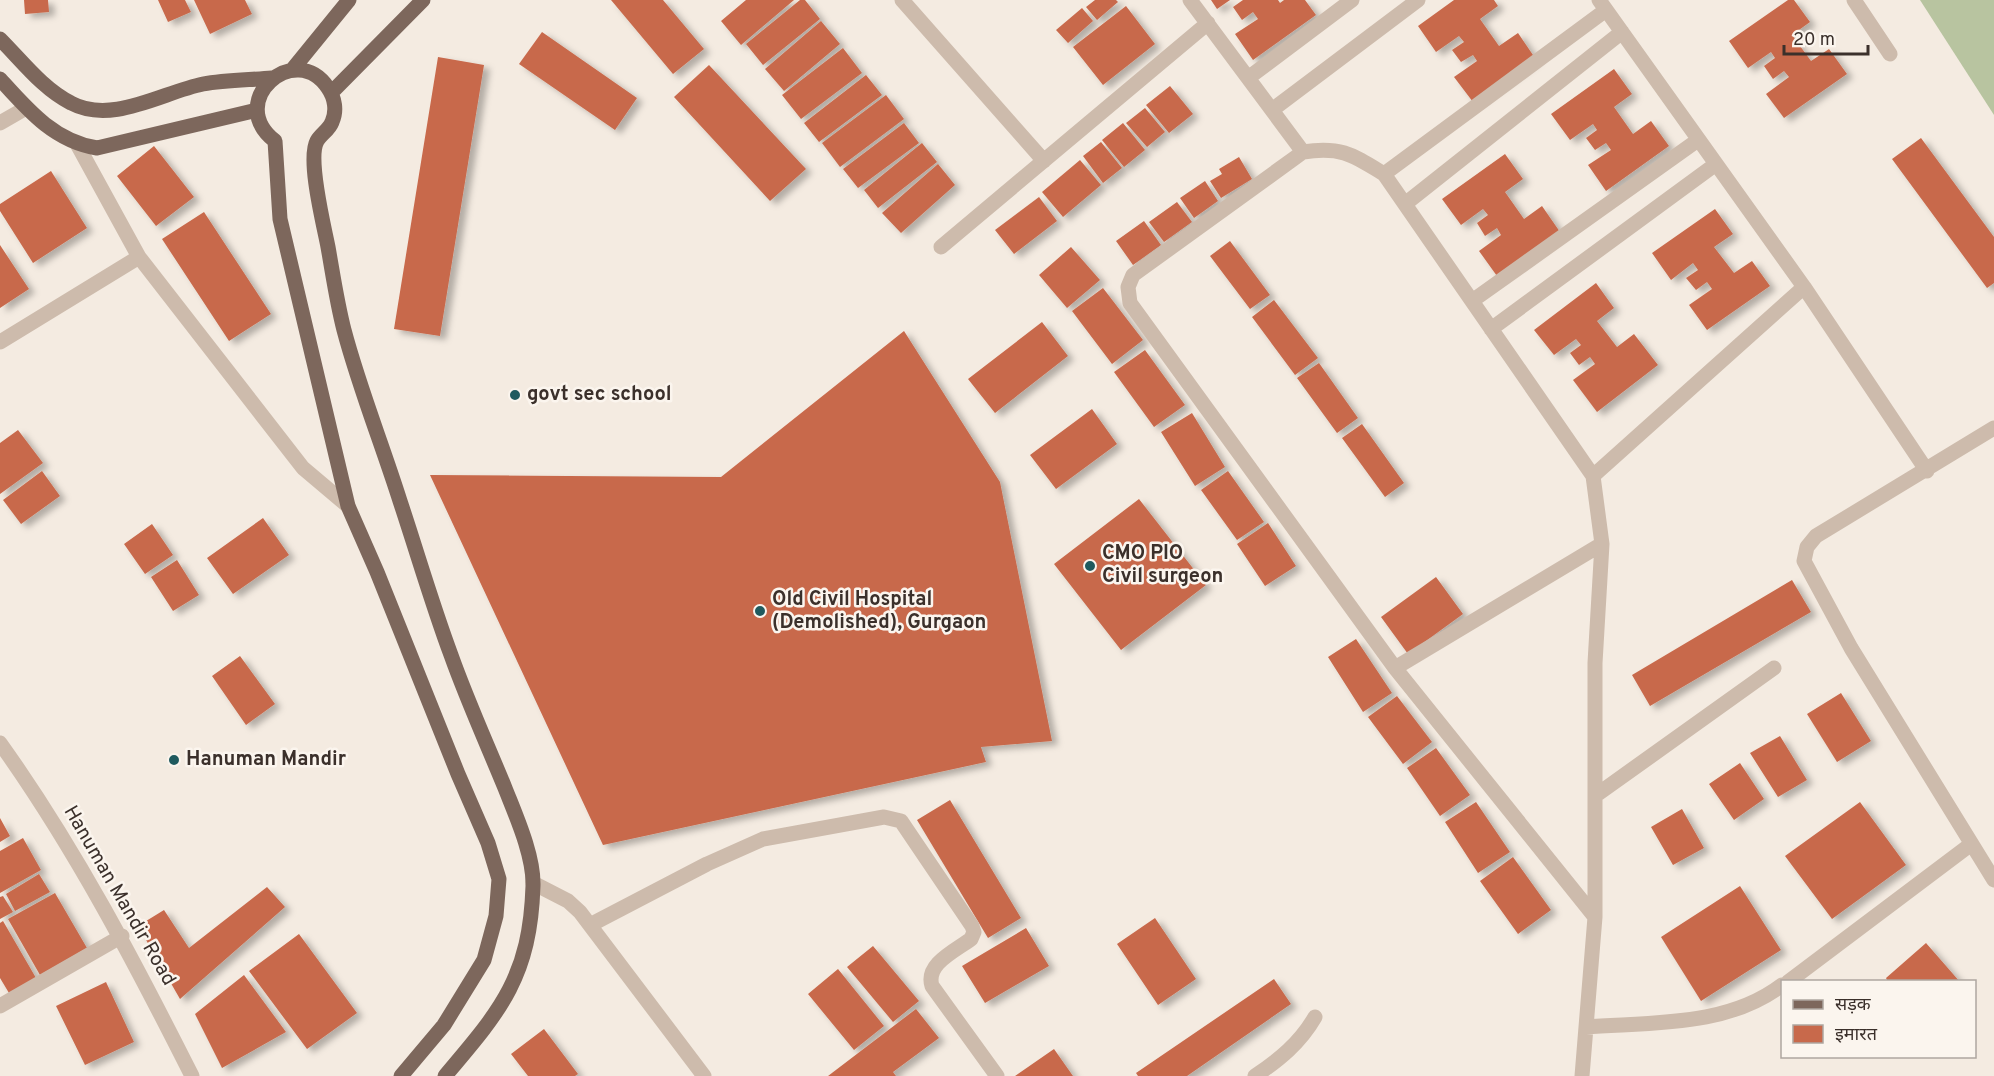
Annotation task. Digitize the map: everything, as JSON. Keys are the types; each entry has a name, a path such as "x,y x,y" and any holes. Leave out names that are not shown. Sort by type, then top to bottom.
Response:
{"main road":[{"path":"0,39 52,92 73,105 103,111 123,108 204,84 272,78 292,70 349,0"},
{"path":"331,93 423,0"},
{"path":"292,70 315,75 331,93 334,103 331,125 317,141 315,176 344,330 450,654 522,829 533,883 524,958 512,988 489,1025 445,1076"},
{"path":"272,78 258,98 257,110 262,128 275,141 280,219 348,506 488,843 499,879 496,916 484,960 444,1025 401,1076"},
{"path":"0,79 26,108 51,130 77,144 98,148 257,110"}],"street":[{"path":"902,0 1044,161"},
{"path":"1190,0 1303,152"},
{"path":"1248,78 1352,0"},
{"path":"1272,110 1418,0"},
{"path":"1854,0 1890,54"},
{"path":"1384,174 1602,5 1803,287 1927,471"},
{"path":"941,247 1208,23"},
{"path":"1405,204 1622,32"},
{"path":"0,123 26,108"},
{"path":"1472,301 1698,140"},
{"path":"77,144 139,257 303,468 348,506"},
{"path":"1582,1076 1595,917 1595,663 1602,544 1593,476 1384,174 1357,158 1328,148 1303,152 1133,274 1128,287 1130,303 1395,668 1595,917"},
{"path":"1491,329 1716,164"},
{"path":"0,342 139,257"},
{"path":"1593,476 1803,287"},
{"path":"1994,428 1927,471 1816,536 1807,547 1804,561 1851,648 1970,845 1994,880"},
{"path":"1395,668 1602,544"},
{"path":"1595,796 1774,668"},
{"name":"Hanuman Mandir Road","path":"0,743 35,793 122,936 192,1076"},
{"path":"590,926 707,864 763,839 884,817 901,820 972,926 974,933 971,939 932,968 930,978 932,986 997,1076"},
{"path":"1789,980 1970,845"},
{"path":"533,883 568,901 590,926 704,1076"},
{"path":"0,1006 122,936"},
{"path":"1586,1027 1697,1019 1734,1011 1766,998 1781,986"},
{"path":"1255,1076 1279,1060 1306,1032 1315,1017"}],"green space":[{"path":"1920,0 1994,0 1994,115"}],"building":[{"path":"24,0 48,0 49,12 25,14"},
{"path":"158,0 185,0 191,12 168,22"},
{"path":"194,0 245,0 252,14 210,34"},
{"path":"611,0 663,0 704,49 673,74"},
{"path":"746,0 794,0 741,45 721,21"},
{"path":"800,0 805,0 820,19 763,65 746,44"},
{"path":"1095,0 1116,0 1118,2 1097,20 1086,7"},
{"path":"1211,0 1230,0 1217,9"},
{"path":"1243,0 1278,0 1280,3 1284,0 1305,0 1316,15 1253,60 1235,34 1258,19 1253,12 1242,20 1233,7"},
{"path":"1454,0 1494,0 1498,6 1480,19 1499,46 1518,33 1535,58 1473,102 1454,77 1477,61 1473,55 1461,62 1452,50 1464,42 1459,36 1436,52 1418,26"},
{"path":"1788,0 1794,0 1810,22 1792,35 1811,61 1829,49 1847,74 1784,118 1766,94 1789,77 1784,71 1773,79 1764,66 1775,58 1771,52 1748,68 1729,41"},
{"path":"1126,6 1155,44 1103,85 1073,47"},
{"path":"1082,8 1093,21 1068,43 1056,30"},
{"path":"821,21 840,44 784,91 765,69"},
{"path":"542,32 637,98 615,130 519,64"},
{"path":"843,48 862,73 801,119 782,95"},
{"path":"438,57 484,65 440,336 394,329"},
{"path":"709,65 806,169 770,201 674,97"},
{"path":"1614,69 1632,94 1614,107 1633,134 1651,121 1669,146 1606,191 1588,165 1611,150 1606,143 1595,150 1586,138 1597,130 1593,124 1570,140 1551,114"},
{"path":"866,75 882,95 819,142 804,123"},
{"path":"1170,86 1193,114 1169,133 1146,105"},
{"path":"886,95 904,119 840,167 822,143"},
{"path":"1145,108 1165,132 1147,147 1126,123"},
{"path":"904,123 919,143 858,188 843,169"},
{"path":"1123,123 1145,150 1124,167 1102,140"},
{"path":"1921,138 1994,237 1994,283 1987,288 1892,159"},
{"path":"1101,142 1122,168 1103,183 1083,156"},
{"path":"922,143 937,162 878,208 864,190"},
{"path":"154,146 194,197 156,226 117,176"},
{"path":"1505,154 1523,179 1505,192 1524,219 1542,206 1560,232 1497,276 1479,251 1501,235 1497,228 1485,236 1477,223 1488,215 1483,209 1461,225 1442,199"},
{"path":"1239,157 1252,179 1221,198 1210,181 1222,174 1219,169"},
{"path":"1080,160 1101,185 1063,217 1042,192"},
{"path":"938,164 955,185 901,233 882,213"},
{"path":"51,171 87,228 33,263 0,211 0,204"},
{"path":"1205,181 1218,201 1194,218 1180,198"},
{"path":"1039,197 1057,221 1014,254 995,230"},
{"path":"1177,202 1192,222 1164,242 1149,222"},
{"path":"1715,209 1733,234 1714,247 1734,273 1752,261 1770,286 1707,330 1689,305 1712,289 1707,282 1696,290 1686,278 1698,270 1693,263 1671,280 1652,253"},
{"path":"204,212 271,314 229,341 162,239"},
{"path":"1144,221 1161,245 1133,265 1116,241"},
{"path":"1230,241 1270,295 1250,309 1210,256"},
{"path":"0,245 29,289 0,308"},
{"path":"1071,247 1100,280 1067,308 1039,275"},
{"path":"1596,283 1614,308 1597,321 1617,347 1634,334 1658,365 1597,412 1573,380 1595,364 1590,357 1579,365 1570,353 1581,345 1576,339 1554,355 1534,330"},
{"path":"1103,288 1143,340 1112,364 1072,311"},
{"path":"1274,300 1318,358 1295,375 1252,317"},
{"path":"1042,322 1068,356 995,413 968,379"},
{"name":"Old Civil Hospital (Demolished), Gurgaon","path":"904,331 1000,482 1052,741 981,747 986,762 603,845 430,475 721,477"},
{"path":"1145,350 1185,405 1154,427 1114,372"},
{"path":"1319,363 1358,418 1337,433 1297,378"},
{"path":"1092,409 1117,444 1056,489 1030,455"},
{"path":"1192,413 1225,467 1195,486 1161,432"},
{"path":"1362,424 1404,483 1385,497 1342,438"},
{"path":"18,430 43,463 0,494 0,443"},
{"path":"42,471 60,496 21,524 3,500"},
{"path":"1228,471 1264,522 1237,540 1201,490"},
{"path":"1139,499 1206,585 1121,650 1054,564"},
{"path":"263,518 289,555 233,594 207,558"},
{"path":"1268,523 1296,566 1265,586 1237,544"},
{"path":"152,524 173,555 145,574 124,544"},
{"path":"177,560 199,595 173,611 151,577"},
{"path":"1436,577 1463,614 1408,654 1381,617"},
{"path":"1792,580 1811,612 1650,706 1632,675"},
{"path":"1356,639 1392,693 1363,712 1328,657"},
{"path":"240,656 275,704 246,725 212,676"},
{"path":"1841,693 1871,741 1837,762 1807,714"},
{"path":"1397,696 1432,742 1403,764 1368,717"},
{"path":"1780,736 1807,780 1778,797 1750,753"},
{"path":"1436,748 1470,795 1440,816 1407,768"},
{"path":"1740,763 1764,799 1734,820 1709,784"},
{"path":"950,800 1021,918 988,938 917,820"},
{"path":"1476,802 1510,852 1478,873 1445,822"},
{"path":"1860,802 1906,865 1832,919 1785,856"},
{"path":"1682,809 1704,848 1673,865 1651,827"},
{"path":"0,818 10,836 0,842"},
{"path":"23,838 41,870 0,893 0,851"},
{"path":"1513,857 1551,910 1518,934 1480,881"},
{"path":"39,874 50,892 15,911 6,894"},
{"path":"1740,886 1781,950 1701,1001 1661,937"},
{"path":"267,887 285,907 180,999 138,926 164,910 189,948"},
{"path":"55,893 87,948 40,975 8,919"},
{"path":"3,896 13,912 0,919 0,897"},
{"path":"1155,918 1196,979 1158,1005 1117,944"},
{"path":"3,921 36,978 9,993 0,978 0,923"},
{"path":"1026,928 1049,966 985,1003 962,966"},
{"path":"299,934 357,1013 307,1049 249,971"},
{"path":"1926,943 1958,980 1887,980 1886,978"},
{"path":"873,946 919,1001 893,1022 847,967"},
{"path":"838,969 884,1026 854,1050 808,994"},
{"path":"244,975 286,1032 222,1068 195,1014"},
{"path":"1274,979 1291,1004 1187,1076 1138,1076 1136,1073"},
{"path":"106,982 134,1042 85,1065 56,1006"},
{"path":"916,1009 939,1038 893,1072 896,1076 828,1076"},
{"path":"544,1029 578,1074 575,1076 528,1076 511,1054"},
{"path":"1054,1049 1073,1076 1015,1076"}],"place":[{"name":"govt sec school","path":"515,395"},
{"name":"CMO PIO Civil surgeon","path":"1090,566"},
{"name":"Old Civil Hospital (Demolished), Gurgaon","path":"760,611"},
{"name":"Hanuman Mandir","path":"174,760"}]}
